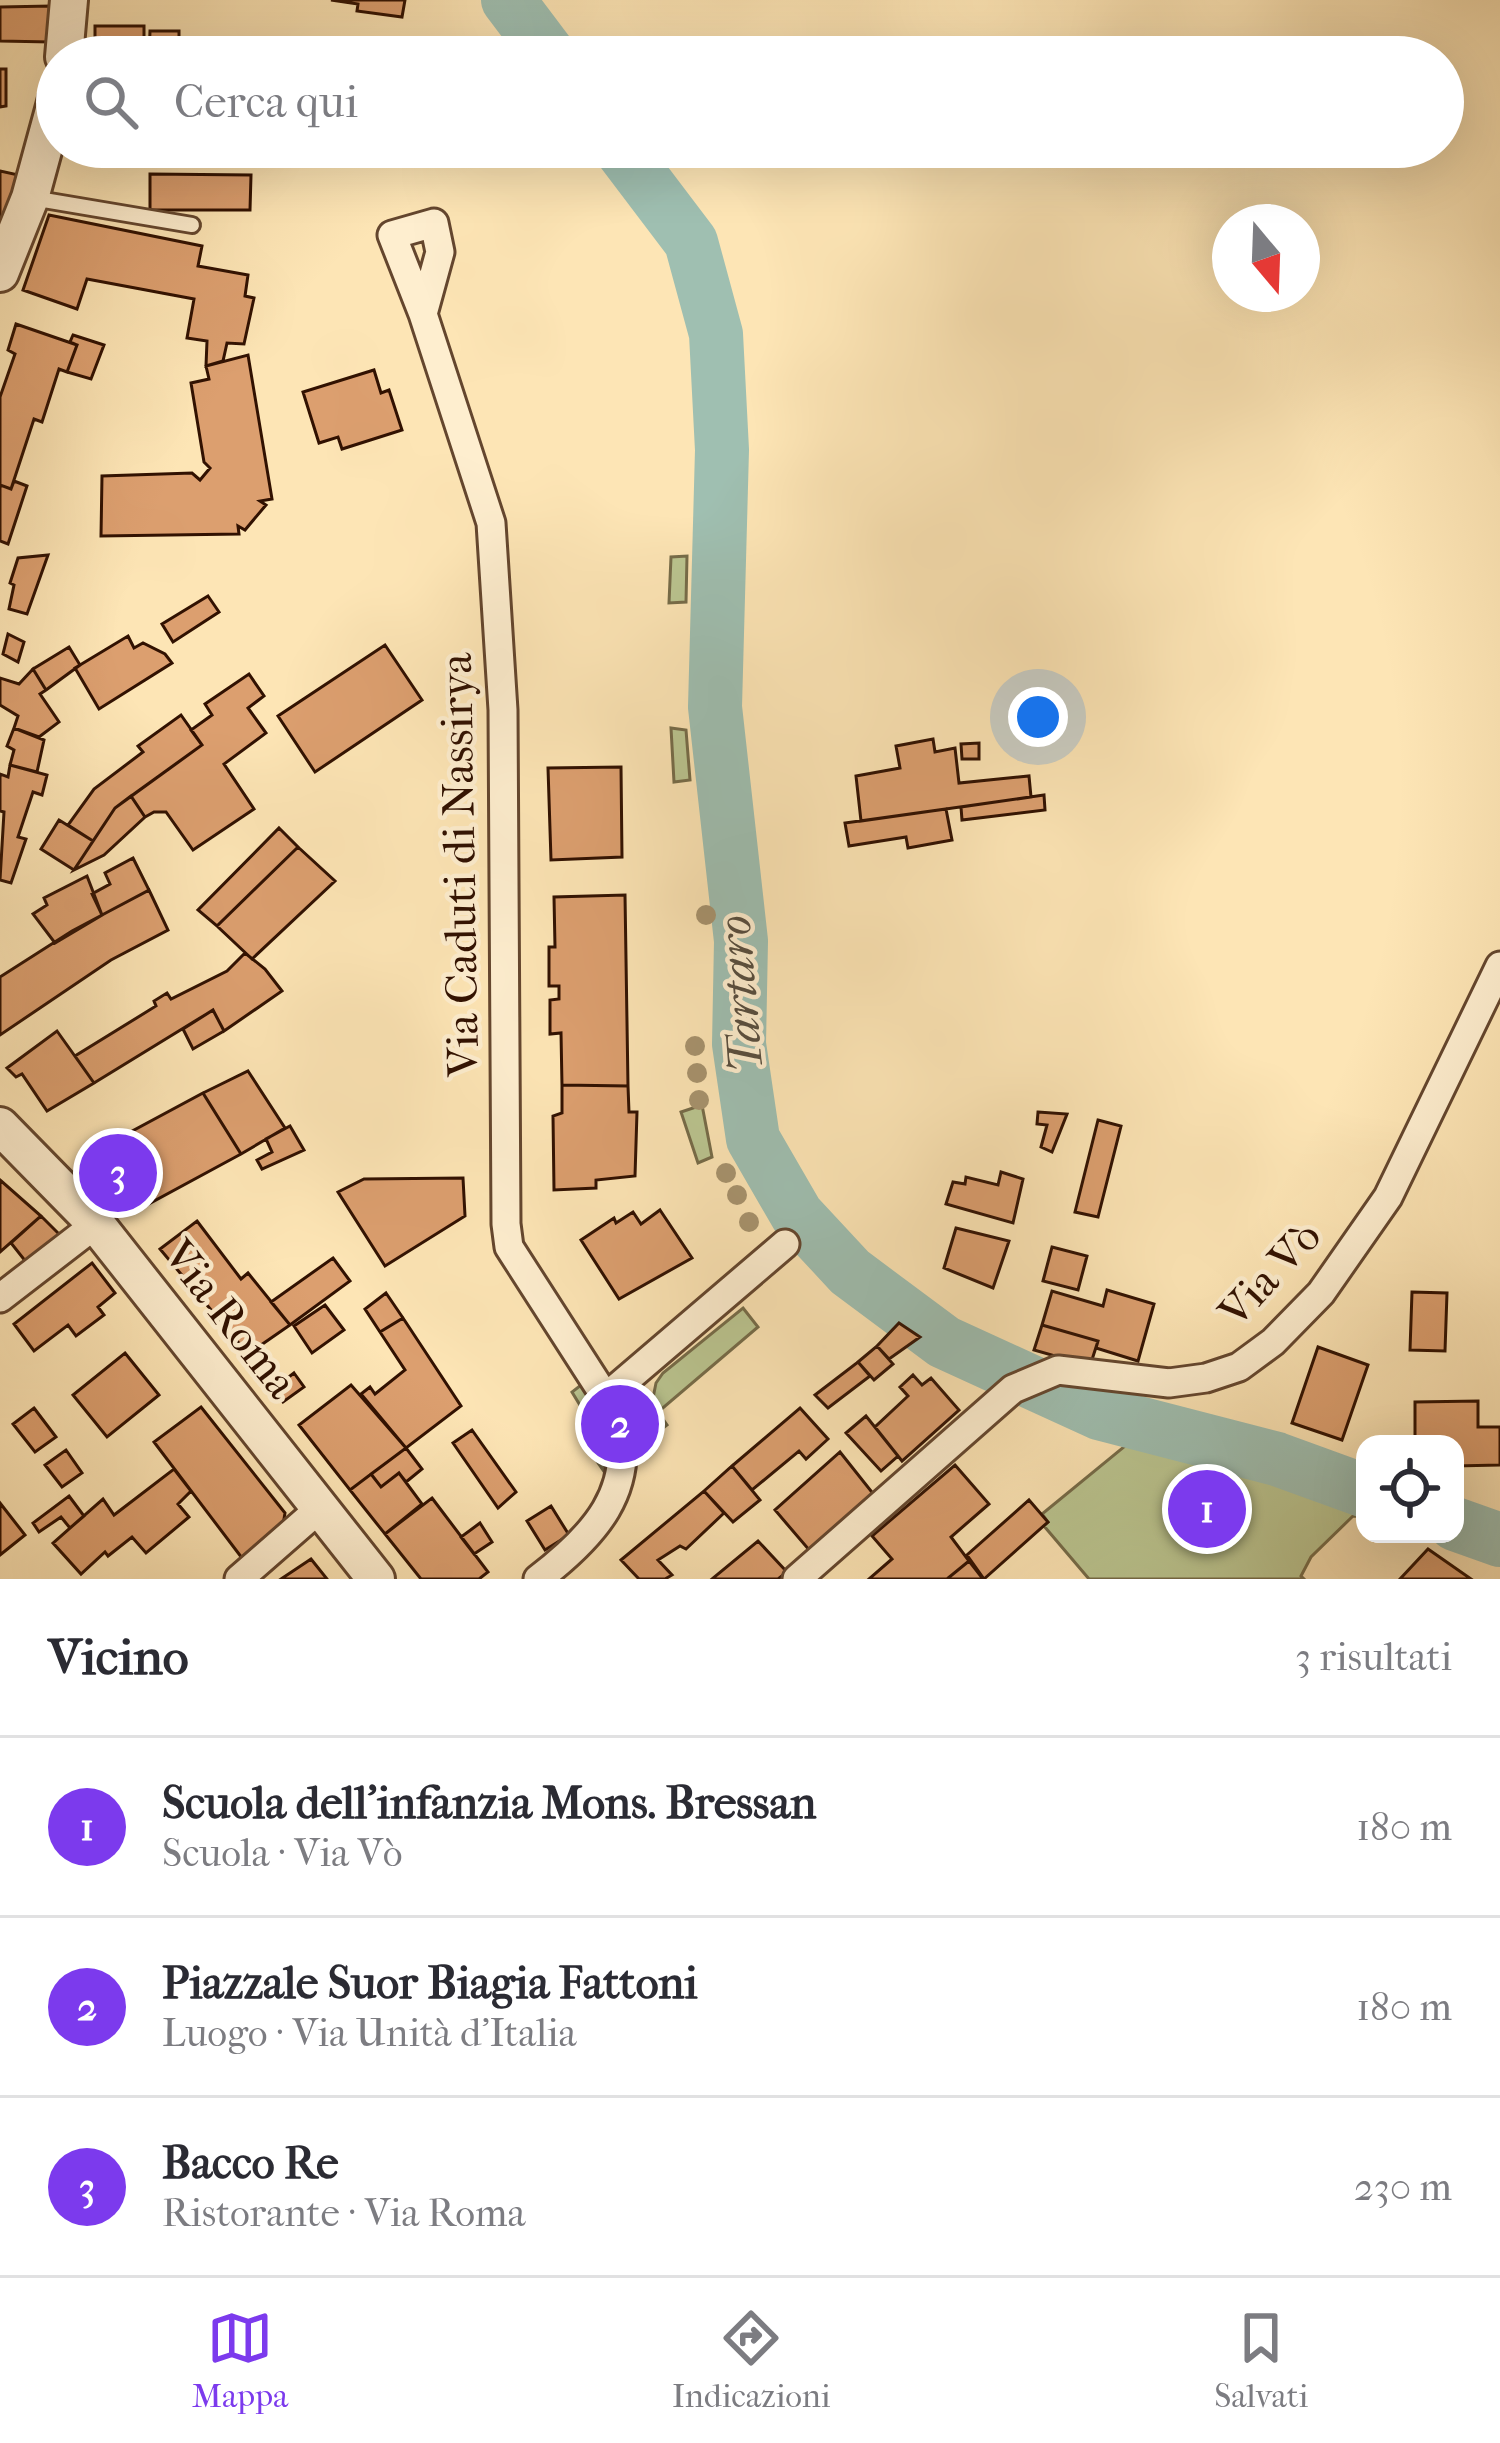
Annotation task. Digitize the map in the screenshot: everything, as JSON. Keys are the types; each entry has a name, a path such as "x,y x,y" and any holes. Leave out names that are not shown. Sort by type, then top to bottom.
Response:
{"street":[{"path":"66,36 69,0"},
{"path":"1,269 38,168"},
{"name":"Via Caduti di Nassirya","path":"423,314 491,523 502,710 509,1246 617,1415 623,1436 619,1475 602,1522 538,1579"},
{"name":"Via Vò","path":"796,1579 1013,1389 1058,1370 1169,1382 1206,1378 1239,1366 1273,1342 1321,1293 1388,1197 1500,966"},
{"name":"Via Roma","path":"0,1126 96,1224 376,1579"},
{"path":"0,1298 96,1224"},
{"path":"606,1397 785,1244"},
{"path":"239,1579 318,1510"}],"lane":[{"path":"30,198 192,224"}],"green space":[{"path":"687,556 686,602 669,603 671,557"},
{"path":"671,728 686,730 690,780 674,782"},
{"path":"702,1105 712,1157 698,1163 681,1112"},
{"path":"743,1308 758,1327 658,1412 667,1425 644,1443 656,1383 663,1373"},
{"path":"585,1382 604,1424 607,1446 603,1470 594,1457 606,1448 572,1392"},
{"path":"1131,1441 1226,1461 1356,1500 1356,1516 1311,1557 1301,1576 1304,1579 1089,1579 1044,1526 1048,1522 1042,1514"}],"building":[{"path":"331,0 405,0 402,17 357,11 358,4"},
{"path":"51,6 50,36 36,36 36,42 0,41 0,7"},
{"path":"95,26 144,26 144,36 95,36"},
{"path":"150,31 179,31 179,36 150,36"},
{"path":"0,69 6,69 6,106 0,107"},
{"path":"0,171 23,176 9,216 0,218"},
{"path":"150,174 251,175 250,210 150,210"},
{"path":"49,215 202,246 198,266 248,275 245,296 254,298 244,344 227,343 223,361 206,366 207,341 187,338 194,299 87,279 77,309 23,290"},
{"path":"16,324 77,345 67,372 59,369 42,422 34,419 11,489 0,485 0,397 15,354 8,350"},
{"path":"73,335 104,345 91,379 67,372 77,345 70,342"},
{"path":"248,355 272,499 260,501 266,505 245,530 238,526 239,534 101,536 102,476 192,473 200,480 210,468 204,462 191,383 209,379 206,366"},
{"path":"374,370 381,393 389,390 402,430 342,449 338,437 319,443 303,392"},
{"path":"14,481 27,486 8,544 0,541 0,485 11,489"},
{"path":"48,555 27,614 9,609 18,558"},
{"path":"208,596 219,612 173,642 162,624"},
{"path":"8,634 24,642 18,662 3,654"},
{"path":"128,636 134,648 143,643 172,663 99,709 75,668"},
{"path":"385,645 422,700 315,772 278,716"},
{"path":"69,647 80,665 46,690 33,669"},
{"path":"33,669 46,690 40,694 59,722 39,737 14,728 18,716 0,705 0,678 19,684"},
{"path":"249,674 264,696 248,708 266,733 224,764 254,809 193,850 166,812 145,817 131,796 202,745 191,730 212,715 205,704"},
{"path":"181,715 202,745 115,808 93,841 68,825 94,789 143,752 138,746"},
{"path":"14,728 44,740 37,772 10,765 14,750 7,746"},
{"path":"933,739 935,752 955,748 959,783 1029,776 1031,797 861,821 856,776 900,768 896,746"},
{"path":"979,743 979,759 962,759 961,744"},
{"path":"10,765 47,775 42,795 33,792 18,837 26,839 11,883 0,880 4,812 0,811 0,774 8,777"},
{"path":"621,767 622,857 551,860 548,768"},
{"path":"1044,795 1045,810 962,820 961,807"},
{"path":"131,796 145,817 104,855 74,870 115,808"},
{"path":"946,809 952,840 908,848 906,837 849,846 845,823"},
{"path":"59,820 93,841 74,870 41,849"},
{"path":"279,828 298,847 217,926 198,910"},
{"path":"298,847 335,881 252,959 217,926"},
{"path":"133,858 149,890 102,915 92,894 110,884 105,873"},
{"path":"87,876 102,915 55,943 33,914 47,905 44,898"},
{"path":"149,890 168,930 111,960 0,1035 0,977"},
{"path":"625,895 628,1086 562,1085 561,1033 550,1034 550,1000 559,999 559,986 549,986 549,947 555,947 554,897"},
{"path":"245,953 282,991 224,1031 213,1010 94,1083 75,1056 156,1006 154,1001 167,993 171,999 227,971"},
{"path":"213,1010 224,1031 193,1049 183,1029"},
{"path":"57,1031 94,1083 47,1111 22,1074 16,1077 7,1068"},
{"path":"248,1071 285,1128 241,1154 203,1093"},
{"path":"562,1085 628,1086 629,1112 637,1112 635,1176 596,1180 596,1188 554,1190 553,1116 562,1113"},
{"path":"203,1093 241,1154 130,1214 84,1157"},
{"path":"1038,1112 1067,1114 1052,1152 1041,1147 1047,1125 1037,1124"},
{"path":"1098,1120 1121,1126 1098,1217 1075,1212"},
{"path":"290,1126 304,1150 262,1169 257,1160 272,1152 266,1139"},
{"path":"1001,1172 1023,1179 1013,1223 946,1204 953,1182 965,1184 966,1177 998,1185"},
{"path":"463,1178 465,1216 385,1266 338,1192 364,1179"},
{"path":"0,1180 41,1216 0,1252"},
{"path":"660,1210 692,1258 619,1299 581,1240 614,1218 616,1223 633,1212 641,1224"},
{"path":"41,1216 66,1241 30,1267 11,1243"},
{"path":"197,1221 241,1279 248,1273 290,1325 248,1354 160,1249"},
{"path":"956,1228 1009,1241 993,1288 944,1268"},
{"path":"1052,1247 1087,1256 1078,1290 1043,1281"},
{"path":"333,1258 350,1281 290,1325 271,1302"},
{"path":"92,1263 115,1293 98,1307 104,1315 76,1336 68,1325 34,1351 14,1324"},
{"path":"1107,1290 1154,1304 1138,1361 1096,1348 1098,1341 1042,1325 1052,1291 1103,1306"},
{"path":"1412,1292 1447,1293 1445,1351 1410,1350"},
{"path":"386,1293 403,1318 380,1332 365,1309"},
{"path":"325,1305 344,1330 312,1353 294,1326"},
{"path":"403,1318 461,1406 406,1448 361,1394 370,1387 375,1394 405,1370 380,1332"},
{"path":"899,1323 920,1337 889,1359 877,1346"},
{"path":"1042,1325 1098,1341 1090,1366 1034,1350"},
{"path":"877,1346 893,1364 874,1380 858,1362"},
{"path":"1318,1347 1368,1365 1342,1440 1292,1423"},
{"path":"125,1353 159,1395 107,1437 73,1395"},
{"path":"858,1362 870,1376 828,1408 815,1395"},
{"path":"294,1373 304,1387 283,1402 273,1389"},
{"path":"913,1375 922,1385 931,1378 959,1410 902,1461 875,1427 908,1396 900,1387"},
{"path":"351,1385 406,1448 350,1490 299,1425"},
{"path":"1478,1401 1478,1427 1500,1427 1500,1465 1464,1466 1464,1435 1415,1435 1415,1402"},
{"path":"201,1407 285,1513 283,1525 242,1558 154,1442"},
{"path":"34,1408 56,1437 35,1452 13,1424"},
{"path":"800,1408 828,1439 806,1459 799,1451 752,1490 732,1466"},
{"path":"866,1416 898,1456 881,1471 846,1433"},
{"path":"472,1430 516,1492 498,1508 453,1443"},
{"path":"406,1448 422,1469 406,1482 399,1473 381,1487 371,1474"},
{"path":"66,1450 82,1473 62,1487 45,1465"},
{"path":"840,1452 875,1496 810,1551 775,1510"},
{"path":"955,1465 989,1504 951,1537 969,1561 947,1579 869,1579 892,1559 872,1536"},
{"path":"732,1466 760,1500 733,1522 704,1491"},
{"path":"174,1469 191,1491 178,1504 189,1517 146,1553 132,1537 108,1556 105,1552 81,1574 53,1543 103,1499 114,1515"},
{"path":"399,1473 422,1504 385,1534 350,1490 371,1474 381,1487"},
{"path":"704,1491 724,1513 686,1549 680,1546 658,1560 672,1575 639,1579 621,1560"},
{"path":"69,1496 84,1516 70,1528 61,1517 39,1532 33,1523"},
{"path":"432,1498 488,1572 479,1579 421,1579 385,1534"},
{"path":"1029,1500 1048,1522 984,1579 967,1555"},
{"path":"0,1503 25,1535 0,1555"},
{"path":"551,1506 569,1535 545,1550 527,1521"},
{"path":"480,1523 492,1542 474,1554 461,1537"},
{"path":"758,1541 787,1572 778,1579 712,1579"},
{"path":"1428,1549 1471,1579 1400,1579"},
{"path":"311,1559 327,1579 281,1579"},
{"path":"969,1561 983,1579 947,1579"}],"waterway":[{"name":"Tartaro","path":"508,0 535,36"},
{"name":"Tartaro","path":"635,168 691,242 716,334 722,450 715,707 741,941 739,1044 753,1139 797,1215 850,1272 944,1342 1099,1413 1277,1459 1356,1488"},
{"name":"Tartaro","path":"1464,1527 1500,1540"}],"place":[{"name":"Bacco Re","path":"118,1173"},
{"name":"Piazzale Suor Biagia Fattoni","path":"620,1424"},
{"name":"Scuola dell'infanzia Mons. Bressan","path":"1207,1509"}]}
